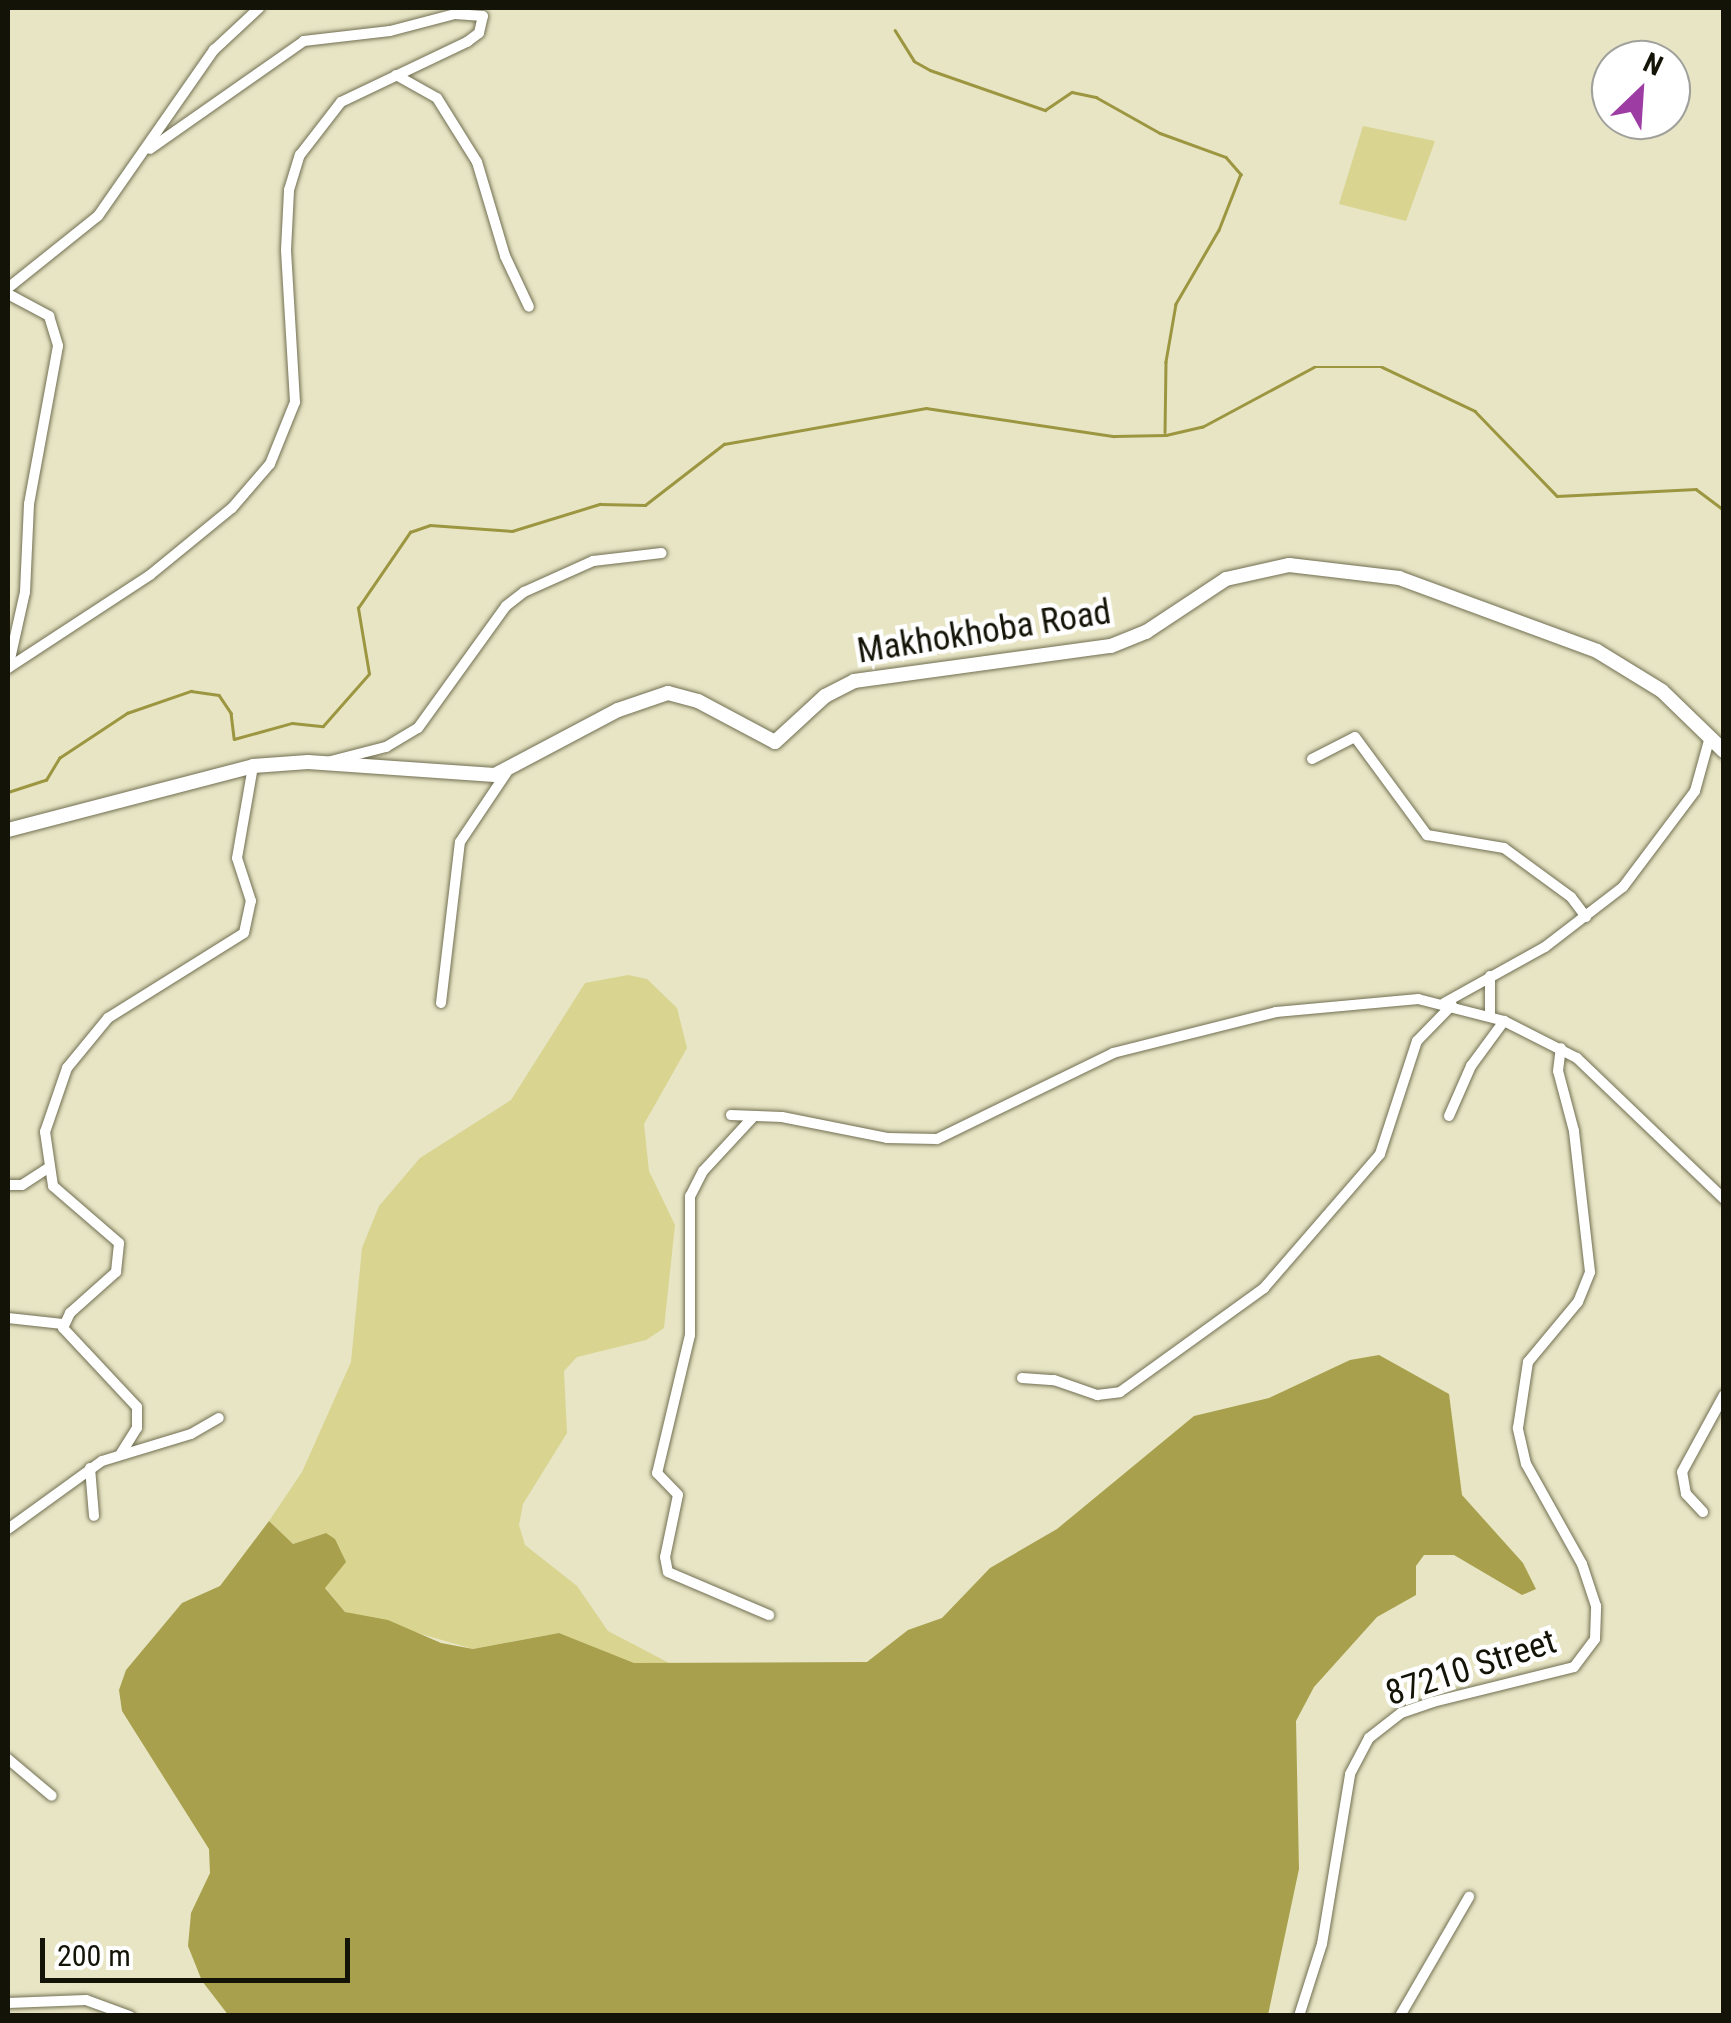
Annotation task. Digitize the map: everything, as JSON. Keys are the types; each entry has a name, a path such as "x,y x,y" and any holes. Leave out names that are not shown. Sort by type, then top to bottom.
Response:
{"street":[{"path":"8,668 25,592 30,504 58,346 49,316 8,291 91,224 150,150 214,50 259,8"},
{"path":"8,668 150,575 232,508 280,450 295,402 286,275 293,172 330,111 395,74 467,42 480,33 483,16 455,14 390,31 304,41 150,150"},
{"path":"395,74 438,98 478,162 505,256 529,307"},
{"path":"326,763 386,747 418,728 506,606 524,592 593,561 662,553"},
{"name":"Makhokhoba Road","path":"8,830 253,766 326,763 451,775 508,772 618,710 668,693 698,701 775,742 825,696 854,682 1111,646 1146,632 1226,579 1307,564 1436,589 1596,651 1662,692 1723,750"},
{"path":"1312,759 1355,737 1427,835 1504,848 1571,897 1586,917"},
{"path":"1022,1378 1054,1380 1097,1395 1120,1392 1264,1288 1380,1154 1417,1040 1448,1004 1586,917 1623,887 1696,791 1710,737"},
{"path":"8,1318 63,1324 102,1290 121,1258 116,1237 60,1193 46,1170 52,1104 78,1052 117,1011 224,950 248,926 251,901 237,858 253,766"},
{"path":"440,1003 460,842 508,772"},
{"path":"1490,976 1490,1016"},
{"path":"732,1115 887,1138 937,1138 1113,1053 1182,1034 1322,1005 1448,1004 1504,1021 1561,1048 1610,1086 1724,1198"},
{"path":"1448,1116 1471,1066 1504,1021"},
{"name":"87210 Street","path":"1298,2016 1322,1944 1350,1774 1369,1738 1401,1714 1432,1702 1574,1666 1595,1639 1596,1606 1582,1564 1526,1464 1518,1428 1528,1362 1578,1302 1590,1272 1574,1131 1558,1071 1561,1048"},
{"path":"754,1116 704,1171 690,1196 690,1335 658,1473 678,1494 665,1556 668,1572 769,1615"},
{"path":"8,1185 22,1185 46,1170"},
{"path":"63,1324 74,1345 137,1407 137,1428 120,1454"},
{"path":"1703,1512 1686,1494 1682,1472 1724,1395"},
{"path":"8,1529 90,1468 120,1454 191,1434 220,1418"},
{"path":"90,1468 94,1516"},
{"path":"8,1759 52,1796"},
{"path":"1400,2016 1468,1897"},
{"path":"8,2003 76,1999 130,2016"}],"shaded area":[{"path":"1363,126 1435,141 1406,221 1339,204"},
{"path":"628,975 647,979 677,1008 687,1048 644,1124 649,1171 675,1225 664,1328 646,1340 577,1357 564,1371 567,1433 523,1504 519,1525 525,1545 577,1586 608,1631 669,1663 633,1663 559,1633 473,1649 345,1612 325,1587 326,1533 293,1544 269,1521 302,1472 351,1362 362,1248 379,1206 420,1158 511,1100 585,983"},
{"path":"1379,1355 1449,1394 1462,1495 1523,1563 1536,1589 1522,1595 1454,1555 1424,1555 1416,1566 1416,1595 1377,1617 1314,1687 1296,1721 1299,1869 1268,2015 229,2016 202,1981 188,1946 191,1913 210,1873 209,1849 122,1711 119,1690 126,1670 182,1603 220,1586 269,1521 293,1544 326,1533 335,1539 346,1562 325,1588 345,1612 388,1620 441,1643 473,1649 559,1633 634,1663 867,1662 908,1630 942,1618 990,1568 1057,1529 1194,1416 1269,1398 1350,1360"}],"waterway":[{"path":"895,30 914,61 930,70 1045,110 1072,92 1096,97 1160,133 1226,157 1241,174 1219,230 1176,304 1166,362 1165,432"},
{"path":"8,792 46,780 59,758 127,713 191,691 219,695 231,713 234,739 292,723 323,726 369,674 358,608 410,532 430,525 512,531 600,504 645,505 724,444 926,408 1114,436 1166,435 1202,427 1314,367 1382,367 1475,411 1557,496 1696,489 1724,510"}]}
